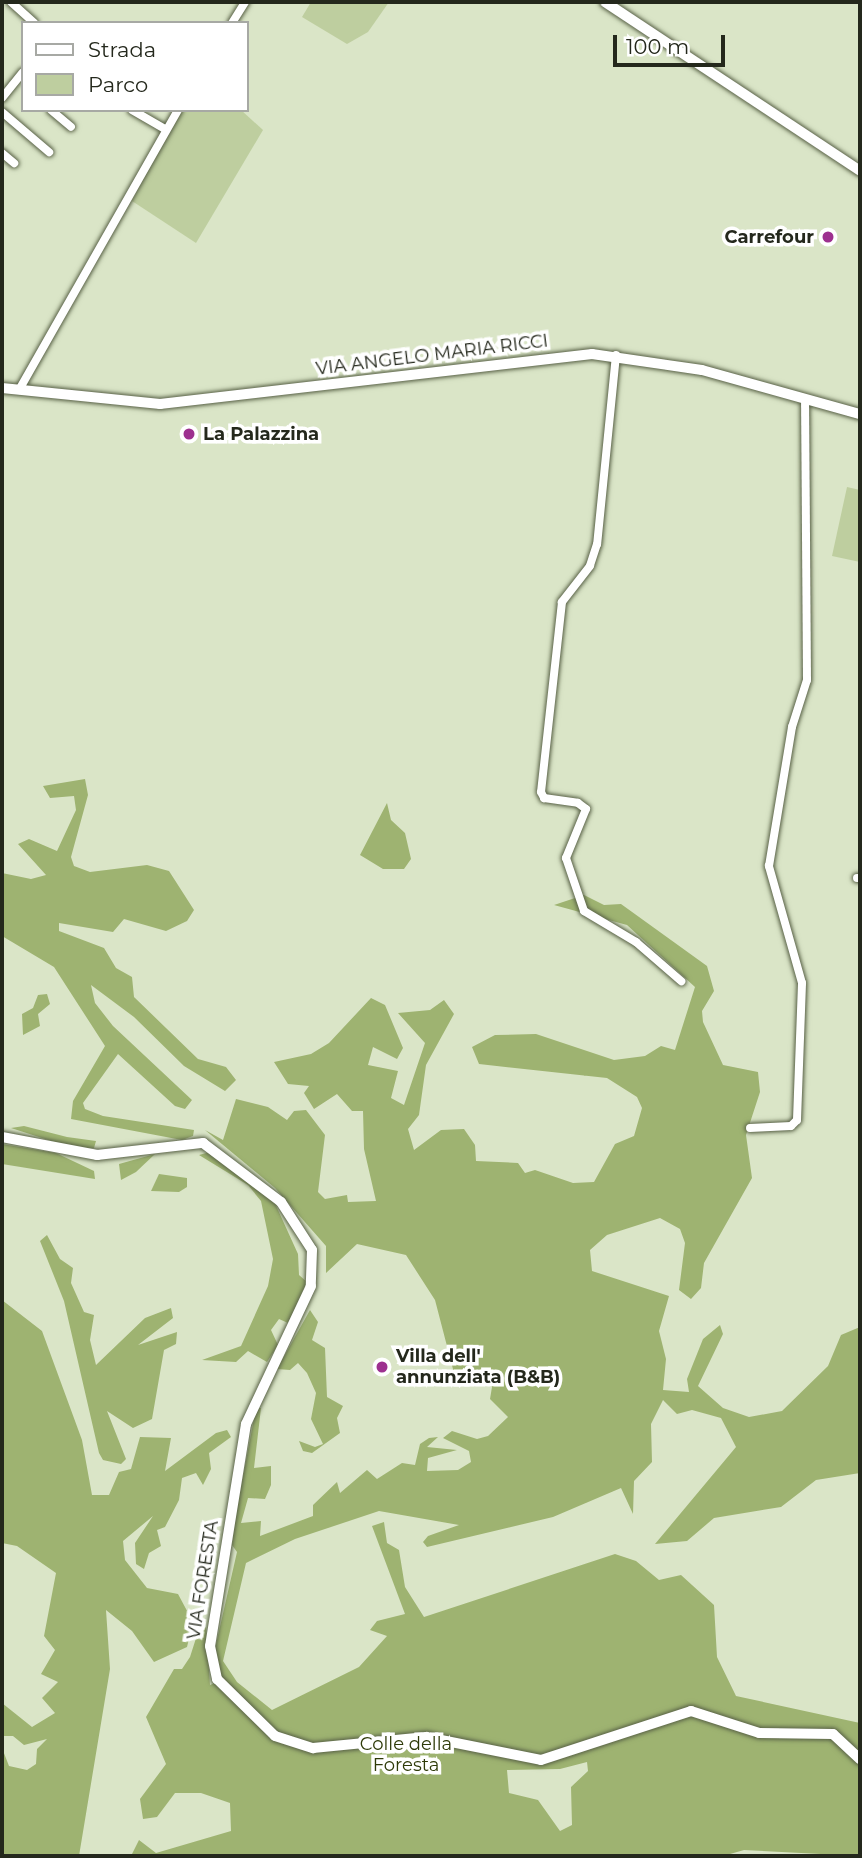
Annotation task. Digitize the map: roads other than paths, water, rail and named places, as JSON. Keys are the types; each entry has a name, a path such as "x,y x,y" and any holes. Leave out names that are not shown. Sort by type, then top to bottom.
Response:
{"main road":[{"path":"605,2 860,171"},
{"name":"VIA ANGELO MARIA RICCI","path":"2,388 160,404 562,356 616,355 702,370 860,414"},
{"name":"VIA FORESTA","path":"2,1137 96,1155 203,1143 281,1202 312,1250 311,1286 246,1424 209,1646 217,1679 275,1737 313,1748 426,1737 541,1759 691,1712 759,1733 833,1734 860,1759"}],"street":[{"path":"11,2 32,21"},
{"path":"233,21 245,2"},
{"path":"2,98 19,83"},
{"path":"2,112 50,152"},
{"path":"53,112 71,127"},
{"path":"135,112 166,130"},
{"path":"19,390 177,112"},
{"path":"2,153 13,163"},
{"path":"616,355 597,544 586,573 562,602 541,792 544,798 579,803 586,809 566,858 584,911 636,942 681,981"},
{"path":"750,1128 791,1126 797,1120 803,983 769,866 792,727 807,680 805,399"}],"place":[{"name":"Carrefour","path":"828,237"},
{"name":"La Palazzina","path":"189,434"},
{"name":"Villa dell' annunziata (B&B)","path":"382,1367"}],"park label":[{"name":"Colle della Foresta","path":"406,1755"}]}
